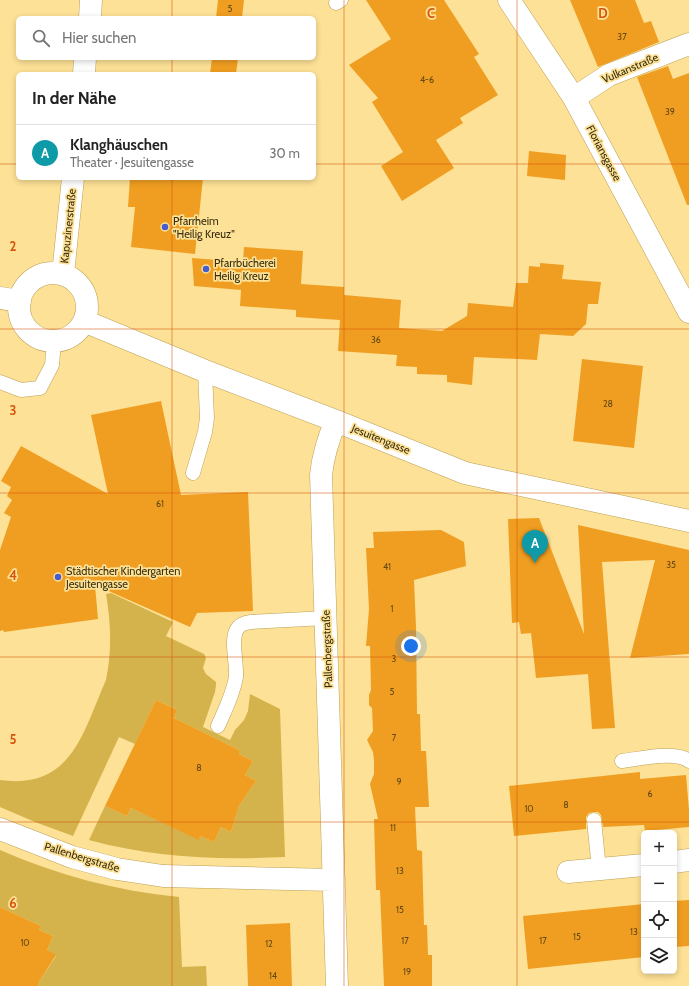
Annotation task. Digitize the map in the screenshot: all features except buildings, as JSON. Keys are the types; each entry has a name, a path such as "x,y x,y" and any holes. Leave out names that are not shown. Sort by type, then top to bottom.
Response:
{"street":[{"path":"90,16 91,0"},
{"name":"Floriansgasse","path":"509,0 574,98 689,312"},
{"name":"Vulkanstraße","path":"574,98 609,75 689,44"},
{"path":"84,72 86,60"},
{"name":"Kapuzinerstraße","path":"62,274 73,180"},
{"path":"47,274 62,274 73,280 81,288 86,299 87,310 84,321 75,333 65,339 54,341 44,340 32,334 24,325 20,314 10,299 36,278 47,274"},
{"name":"Jesuitengasse","path":"84,321 205,371 336,421 465,473 689,521"},
{"name":"Pallenbergstraße","path":"336,421 322,461 321,475 337,986"},
{"name":"Pallenbergstraße","path":"0,829 72,856 125,871 163,876 334,880"},
{"path":"677,862 689,860"},
{"path":"568,872 641,864"}],"lane":[{"path":"0,382 21,390 40,388 52,365 54,341"},
{"path":"193,473 206,425 205,371"},
{"path":"218,726 233,691 236,675 235,636 239,626 244,623 251,622 326,618"},
{"path":"622,762 662,756 685,757 689,761"},
{"path":"594,820 599,869"}],"shaded area":[{"path":"111,593 173,622 166,636 204,654 206,658 203,668 206,674 216,682 216,685 203,727 230,740 235,730 244,720 248,711 250,694 280,709 285,857 211,858 162,854 138,851 89,840 105,806 127,816 131,808 199,839 200,836 214,842 221,827 231,832 239,806 256,781 245,775 253,761 239,754 239,750 174,718 177,710 156,700 135,744 119,737 73,836 0,807 0,780 24,781 44,776 59,766 71,753 81,737 106,680 110,637 106,594"},
{"path":"0,850 43,867 88,881 133,891 179,897 182,967 206,966 207,986 38,986 40,980 56,956 47,950 53,936 39,930 41,926 0,907"}],"place":[{"name":"Pfarrheim \"Heilig Kreuz\"","path":"165,227"},
{"name":"Pfarrbücherei Heilig Kreuz","path":"206,269"},
{"name":"Klanghäuschen","path":"535,563"},
{"name":"Städtischer Kindergarten Jesuitengasse","path":"58,577"}]}
